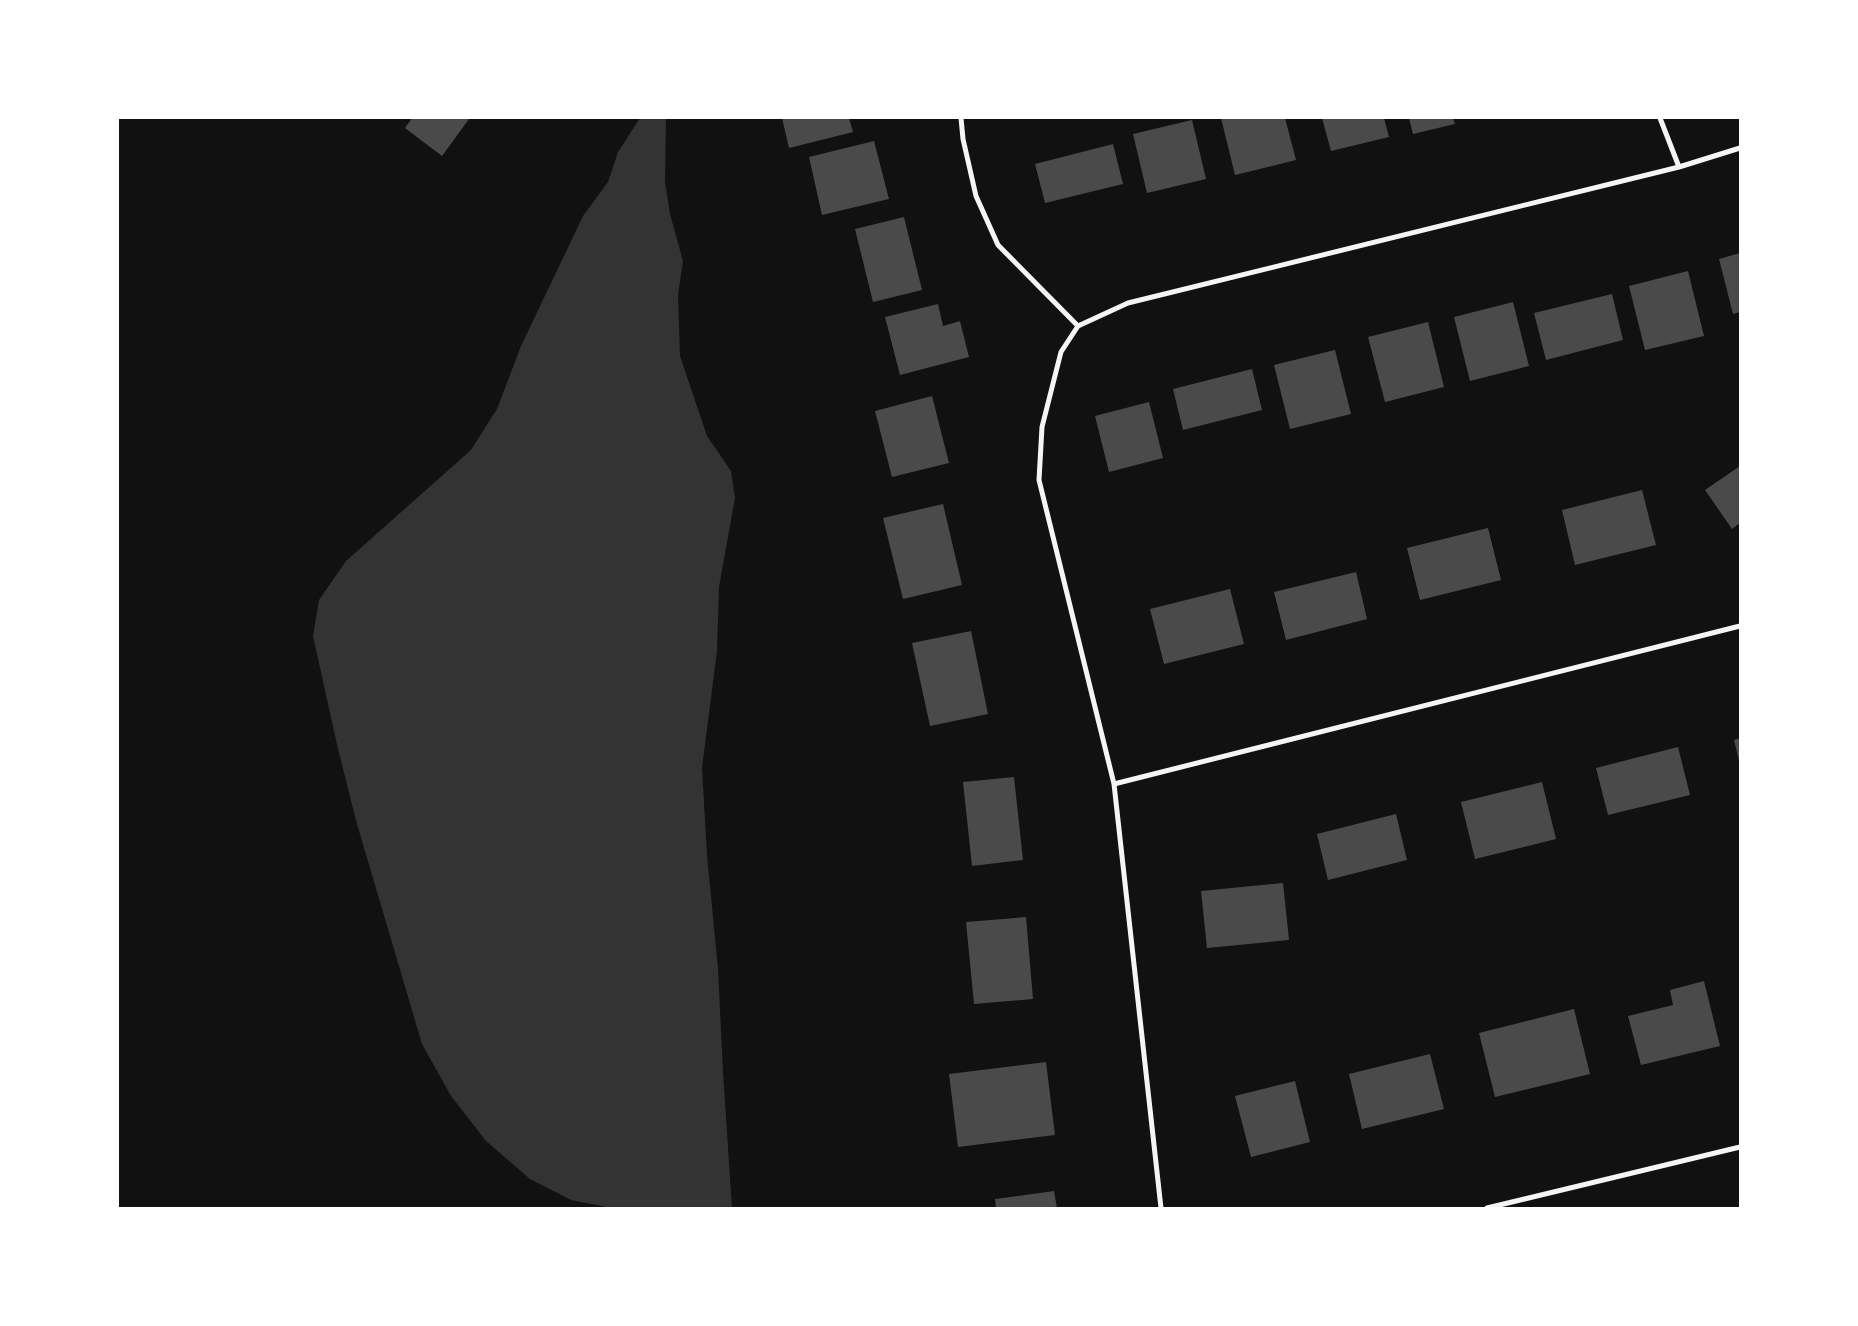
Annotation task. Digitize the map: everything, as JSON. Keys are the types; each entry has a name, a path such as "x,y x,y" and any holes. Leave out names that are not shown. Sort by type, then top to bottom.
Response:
{"street":[{"path":"961,118 963,139 976,196 998,245 1078,326"},
{"path":"1660,118 1679,167"},
{"path":"1161,1208 1114,784 1039,480 1042,427 1061,352 1078,326 1128,303 1679,167 1740,148"},
{"path":"1114,784 1740,626"},
{"path":"1487,1208 1740,1147"}],"shaded area":[{"path":"640,118 666,118 665,182 670,214 683,261 678,295 680,356 707,436 731,471 735,498 719,587 717,651 702,768 707,855 718,969 732,1208 612,1208 571,1200 530,1179 486,1141 451,1096 422,1044 357,824 313,636 319,600 346,561 471,450 497,409 521,346 583,216 608,182 618,152"}],"building":[{"path":"412,118 469,119 442,156 405,128"},
{"path":"782,118 849,118 853,132 789,148"},
{"path":"1221,118 1285,118 1296,160 1235,175"},
{"path":"1322,118 1384,118 1389,137 1331,151"},
{"path":"1409,118 1453,118 1455,124 1413,134"},
{"path":"1192,120 1206,179 1147,193 1133,134"},
{"path":"874,141 889,199 822,215 809,157"},
{"path":"1113,144 1123,184 1045,203 1035,164"},
{"path":"904,217 922,290 873,302 855,229"},
{"path":"1740,253 1740,312 1733,314 1719,259"},
{"path":"1688,271 1704,336 1645,350 1629,286"},
{"path":"1612,294 1623,340 1546,360 1534,313"},
{"path":"1513,302 1529,366 1470,381 1454,317"},
{"path":"938,304 943,326 960,321 969,357 900,375 885,317"},
{"path":"1428,322 1444,387 1385,402 1368,337"},
{"path":"1335,350 1351,414 1290,429 1274,365"},
{"path":"1252,369 1262,410 1183,430 1173,389"},
{"path":"932,396 949,463 892,477 875,411"},
{"path":"1149,402 1163,458 1109,472 1095,416"},
{"path":"1740,466 1740,523 1732,529 1705,490"},
{"path":"1642,490 1656,545 1575,565 1562,510"},
{"path":"943,504 962,585 903,599 883,518"},
{"path":"1488,528 1501,580 1420,600 1407,548"},
{"path":"1356,572 1367,619 1286,640 1274,592"},
{"path":"1230,589 1244,644 1164,664 1150,609"},
{"path":"971,631 988,714 930,726 912,643"},
{"path":"1740,738 1740,765 1734,740"},
{"path":"1678,747 1690,795 1608,815 1596,768"},
{"path":"1014,777 1023,860 972,866 963,782"},
{"path":"1542,782 1556,839 1475,859 1461,802"},
{"path":"1396,814 1407,860 1328,880 1317,834"},
{"path":"1283,883 1289,940 1207,948 1201,891"},
{"path":"1026,917 1033,999 974,1004 966,922"},
{"path":"1704,981 1720,1046 1641,1065 1628,1016 1673,1005 1670,990"},
{"path":"1574,1009 1590,1074 1495,1097 1479,1033"},
{"path":"1430,1054 1444,1109 1362,1129 1349,1074"},
{"path":"1046,1062 1055,1135 958,1147 949,1074"},
{"path":"1295,1081 1310,1142 1251,1157 1235,1096"},
{"path":"1054,1191 1057,1208 996,1208 995,1199"}]}
